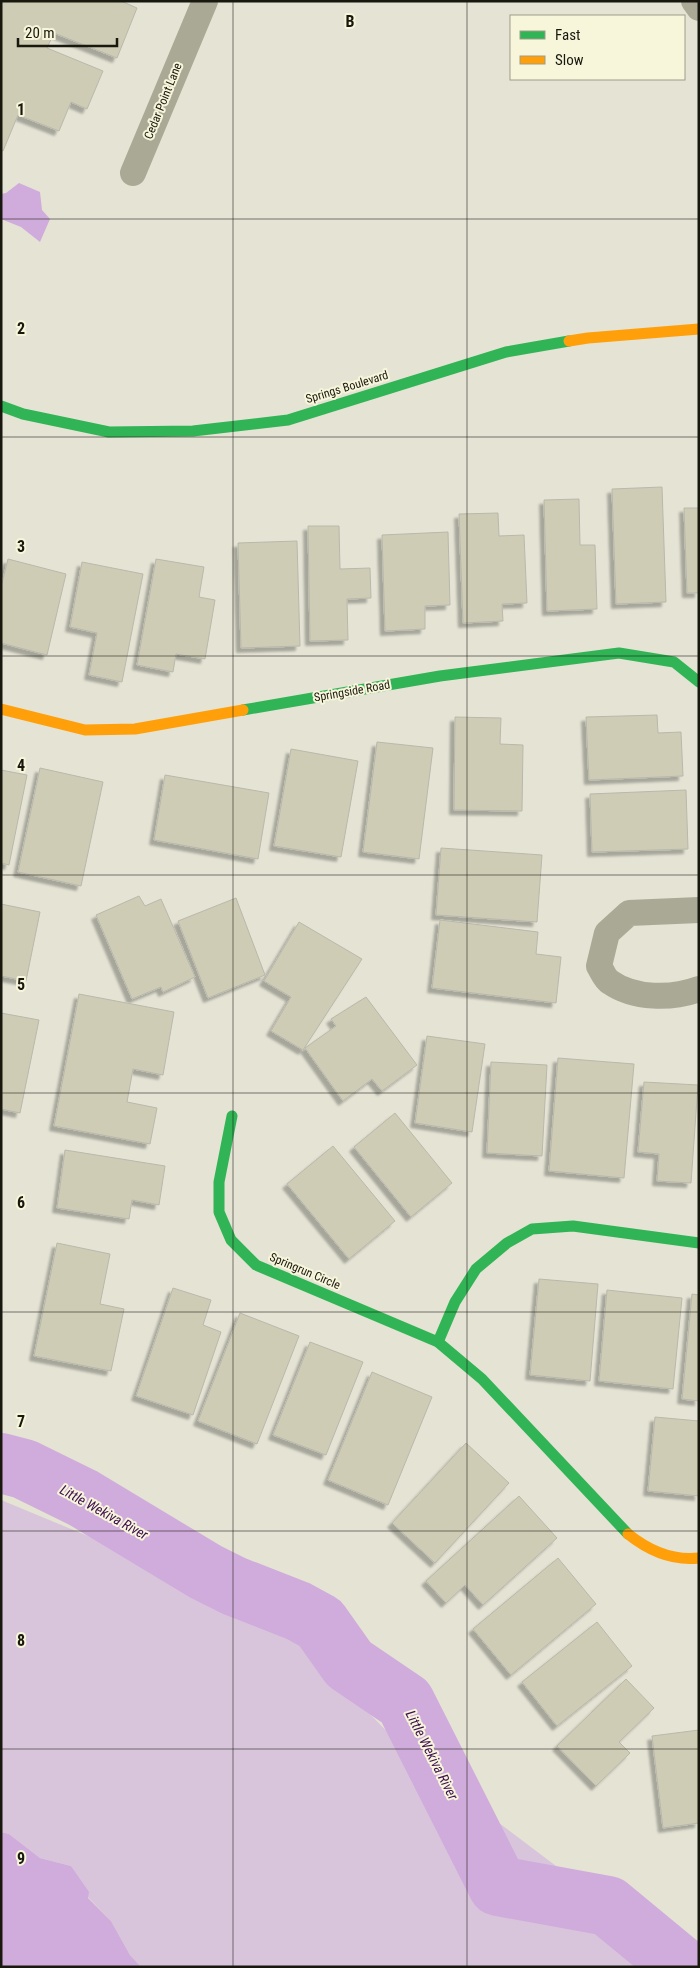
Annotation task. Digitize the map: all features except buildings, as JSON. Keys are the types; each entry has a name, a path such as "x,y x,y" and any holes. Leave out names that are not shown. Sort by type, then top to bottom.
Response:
{"street":[{"name":"Cedar Point Lane","path":"133,173 204,1"},
{"path":"694,1 699,8"},
{"name":"Springs Boulevard","path":"1,406 23,414 109,432 194,431 288,420 506,352 588,338 699,329"},
{"name":"Springside Road","path":"1,709 84,730 134,729 440,676 619,653 674,662 699,682"},
{"path":"699,910 630,913 607,933 599,966 609,982 632,993 658,996 688,993 699,989"},
{"name":"Springrun Circle","path":"232,1116 219,1182 218,1212 231,1240 256,1265 438,1342 482,1379 629,1535 657,1553 690,1560 699,1558"},
{"path":"438,1342 455,1302 476,1269 507,1243 532,1228 573,1226 699,1243"}],"shaded area":[{"path":"19,183 40,192 42,210 50,219 40,242 21,227 1,219 1,194 6,193"},
{"path":"1,1500 269,1611 414,1759 609,1906 699,1947 699,1967 141,1967 130,1955 111,1921 88,1897 71,1866 40,1858 9,1834 1,1832"},
{"path":"1,1832 9,1834 40,1858 71,1866 89,1892 88,1898 111,1921 130,1955 141,1967 1,1967"}],"waterway":[{"name":"Little Wekiva River","path":"1,1463 24,1469 83,1498 206,1572 234,1586 298,1611 320,1623 349,1664 405,1702 498,1886 608,1906 682,1967"}],"traffic: fast":[{"path":"1,406 23,414 109,432 193,431 288,420 506,352 569,341"},
{"path":"243,710 440,676 619,653 674,662 699,682"},
{"path":"232,1116 219,1182 219,1212 231,1240 256,1265 438,1342 482,1379 628,1534"},
{"path":"438,1342 455,1302 476,1269 507,1243 532,1229 573,1226 699,1243"}],"traffic: slow":[{"path":"569,341 699,329"},
{"path":"1,709 85,730 135,729 243,710"},
{"path":"628,1534 644,1545 661,1553 680,1558 699,1558"}]}
